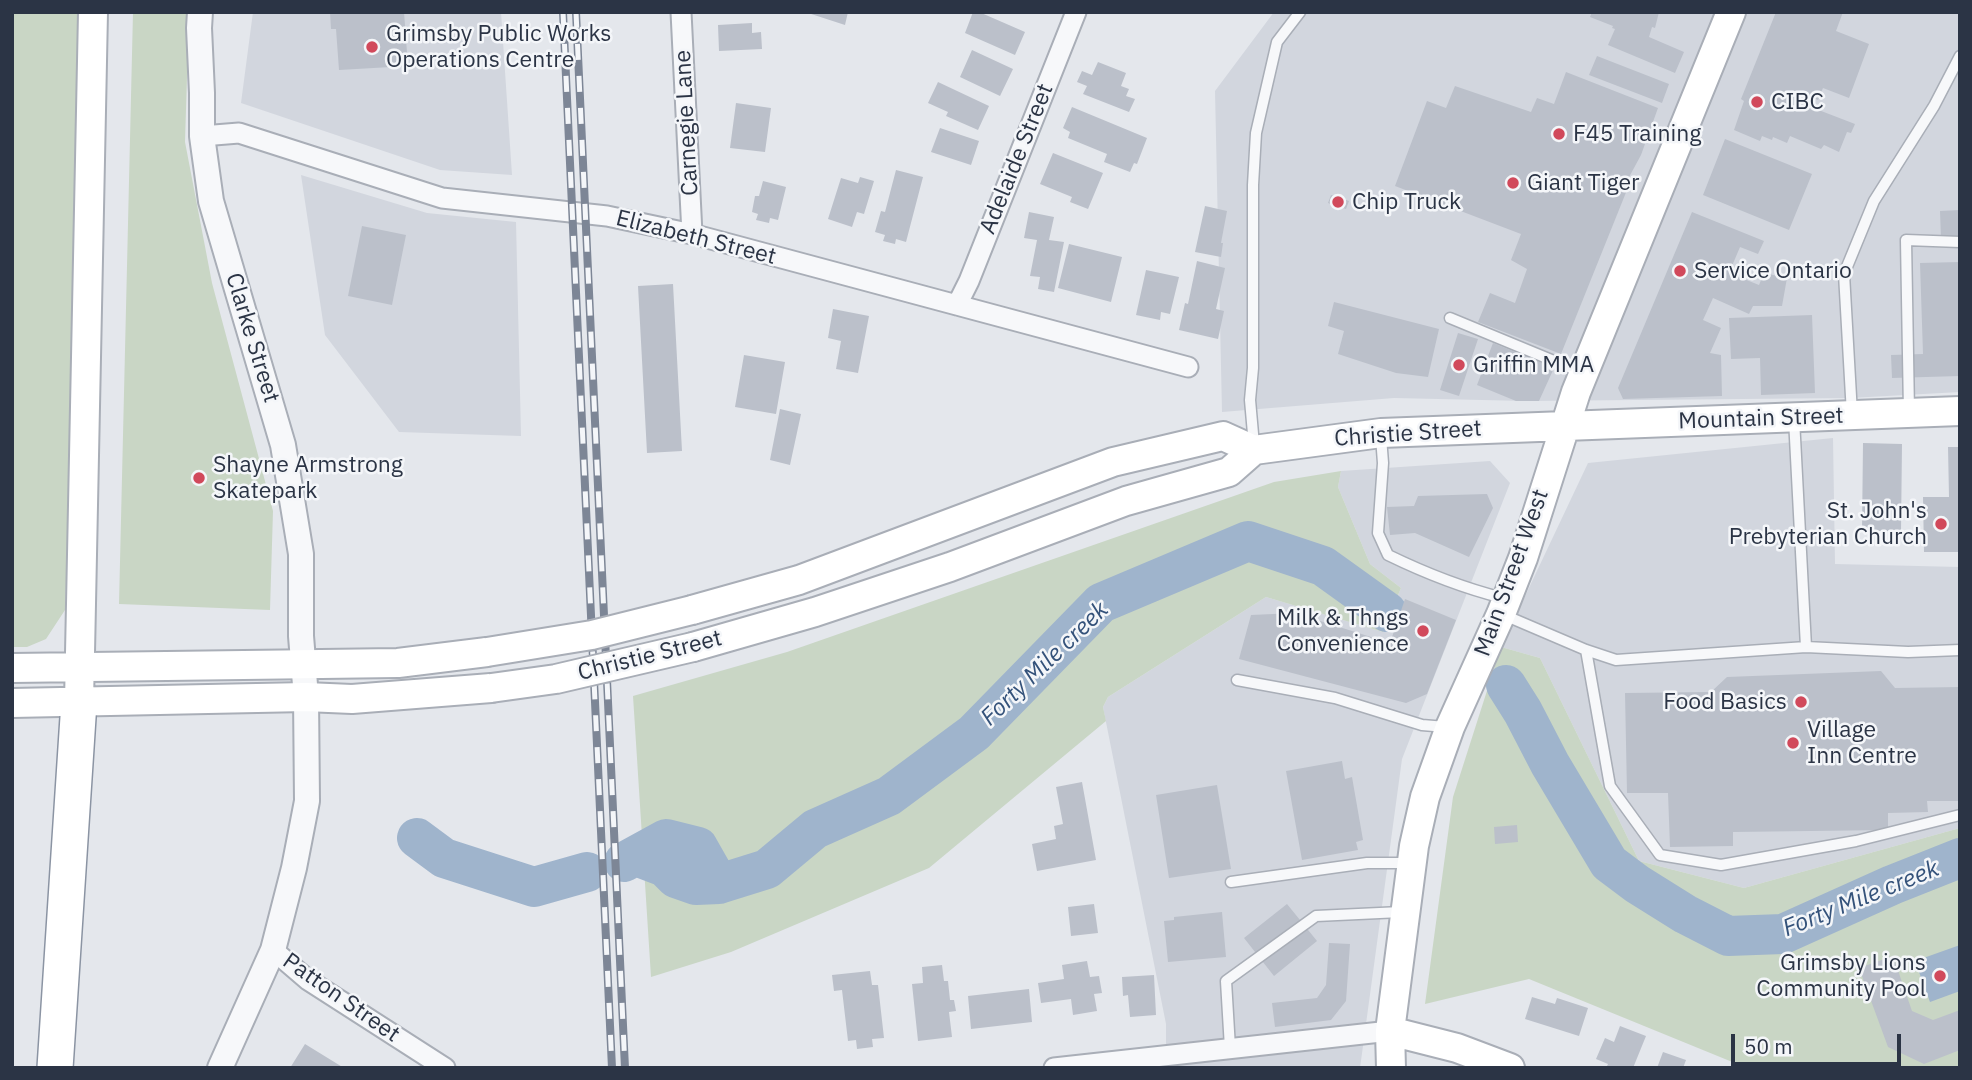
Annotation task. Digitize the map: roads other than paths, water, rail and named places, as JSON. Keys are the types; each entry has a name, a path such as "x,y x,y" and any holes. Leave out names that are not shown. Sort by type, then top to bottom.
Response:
{"highway":[{"path":"55,1068 79,702"}],"main road":[{"path":"79,702 93,12"},
{"name":"Main Street West","path":"1391,1068 1390,1031 1412,863 1425,797 1450,727 1523,558 1563,427 1584,373 1730,13"},
{"name":"Mountain Street","path":"1563,427 1960,411"},
{"name":"Christie Street","path":"12,668 398,663 487,652 592,635 799,580 1113,462 1223,436 1254,450 1381,433 1563,427"},
{"name":"Christie Street","path":"12,703 306,697 352,699 491,688 556,679 693,647 815,612 950,567 1126,501 1229,472 1254,450"},
{"path":"1390,1031 1457,1048 1510,1068"}],"street":[{"name":"Clarke Street","path":"200,12 202,136 211,201 283,445 301,554 301,636 306,697 307,801 273,950 220,1068"},
{"name":"Carnegie Lane","path":"681,12 692,234"},
{"name":"Adelaide Street","path":"957,306 1076,12"},
{"name":"Elizabeth Street","path":"202,136 239,133 442,198 607,216 692,234 1188,367"},
{"name":"Patton Street","path":"273,950 308,980 445,1068"},
{"path":"1054,1068 1390,1031"}],"lane":[{"path":"1254,450 1250,400 1253,368 1253,185 1256,133 1277,42 1300,12"},
{"path":"1852,415 1844,274 1874,201 1934,106 1960,56"},
{"path":"1909,412 1906,240 1960,242"},
{"path":"1450,318 1584,373"},
{"path":"1794,419 1806,647"},
{"path":"1381,433 1383,463 1378,533 1388,555 1426,573 1475,591 1586,650 1616,660 1806,647 1908,652 1960,650"},
{"path":"1586,650 1610,786 1660,855 1721,865 1856,841 1960,815"},
{"path":"1237,680 1335,698 1422,725 1450,727"},
{"path":"1231,882 1367,863 1412,863"},
{"path":"1230,1048 1227,981 1316,916 1405,912"}],"water":[{"name":"Grimsby Lions Community Pool","path":"1960,945 1960,991 1930,1002 1915,961"}],"waterway":[{"name":"Forty Mile creek","path":"624,862 666,839 698,847 719,884 767,869 815,829 889,796 974,733 1101,603 1248,541 1323,566 1387,612"},
{"name":"Forty Mile creek","path":"1506,685 1609,863 1685,914 1728,936 1783,934 1960,858"},
{"name":"Forty Mile creek","path":"417,838 444,858 534,887 587,872"},
{"name":"Forty Mile creek","path":"636,856 665,867 676,878 696,885 719,884"}],"railway":[{"path":"563,12 612,1068"},
{"path":"576,12 625,1068"}],"place":[{"name":"Grimsby Public Works Operations Centre","path":"372,47"},
{"name":"CIBC","path":"1757,102"},
{"name":"F45 Training","path":"1559,134"},
{"name":"Giant Tiger","path":"1513,183"},
{"name":"Chip Truck","path":"1338,202"},
{"name":"Service Ontario","path":"1680,271"},
{"name":"Griffin MMA","path":"1459,365"},
{"name":"Shayne Armstrong Skatepark","path":"199,478"},
{"name":"St. John's Prebyterian Church","path":"1941,524"},
{"name":"Milk & Thngs Convenience","path":"1423,631"},
{"name":"Food Basics","path":"1801,702"},
{"name":"Village Inn Centre","path":"1793,743"},
{"name":"Grimsby Lions Community Pool","path":"1940,976"}]}
